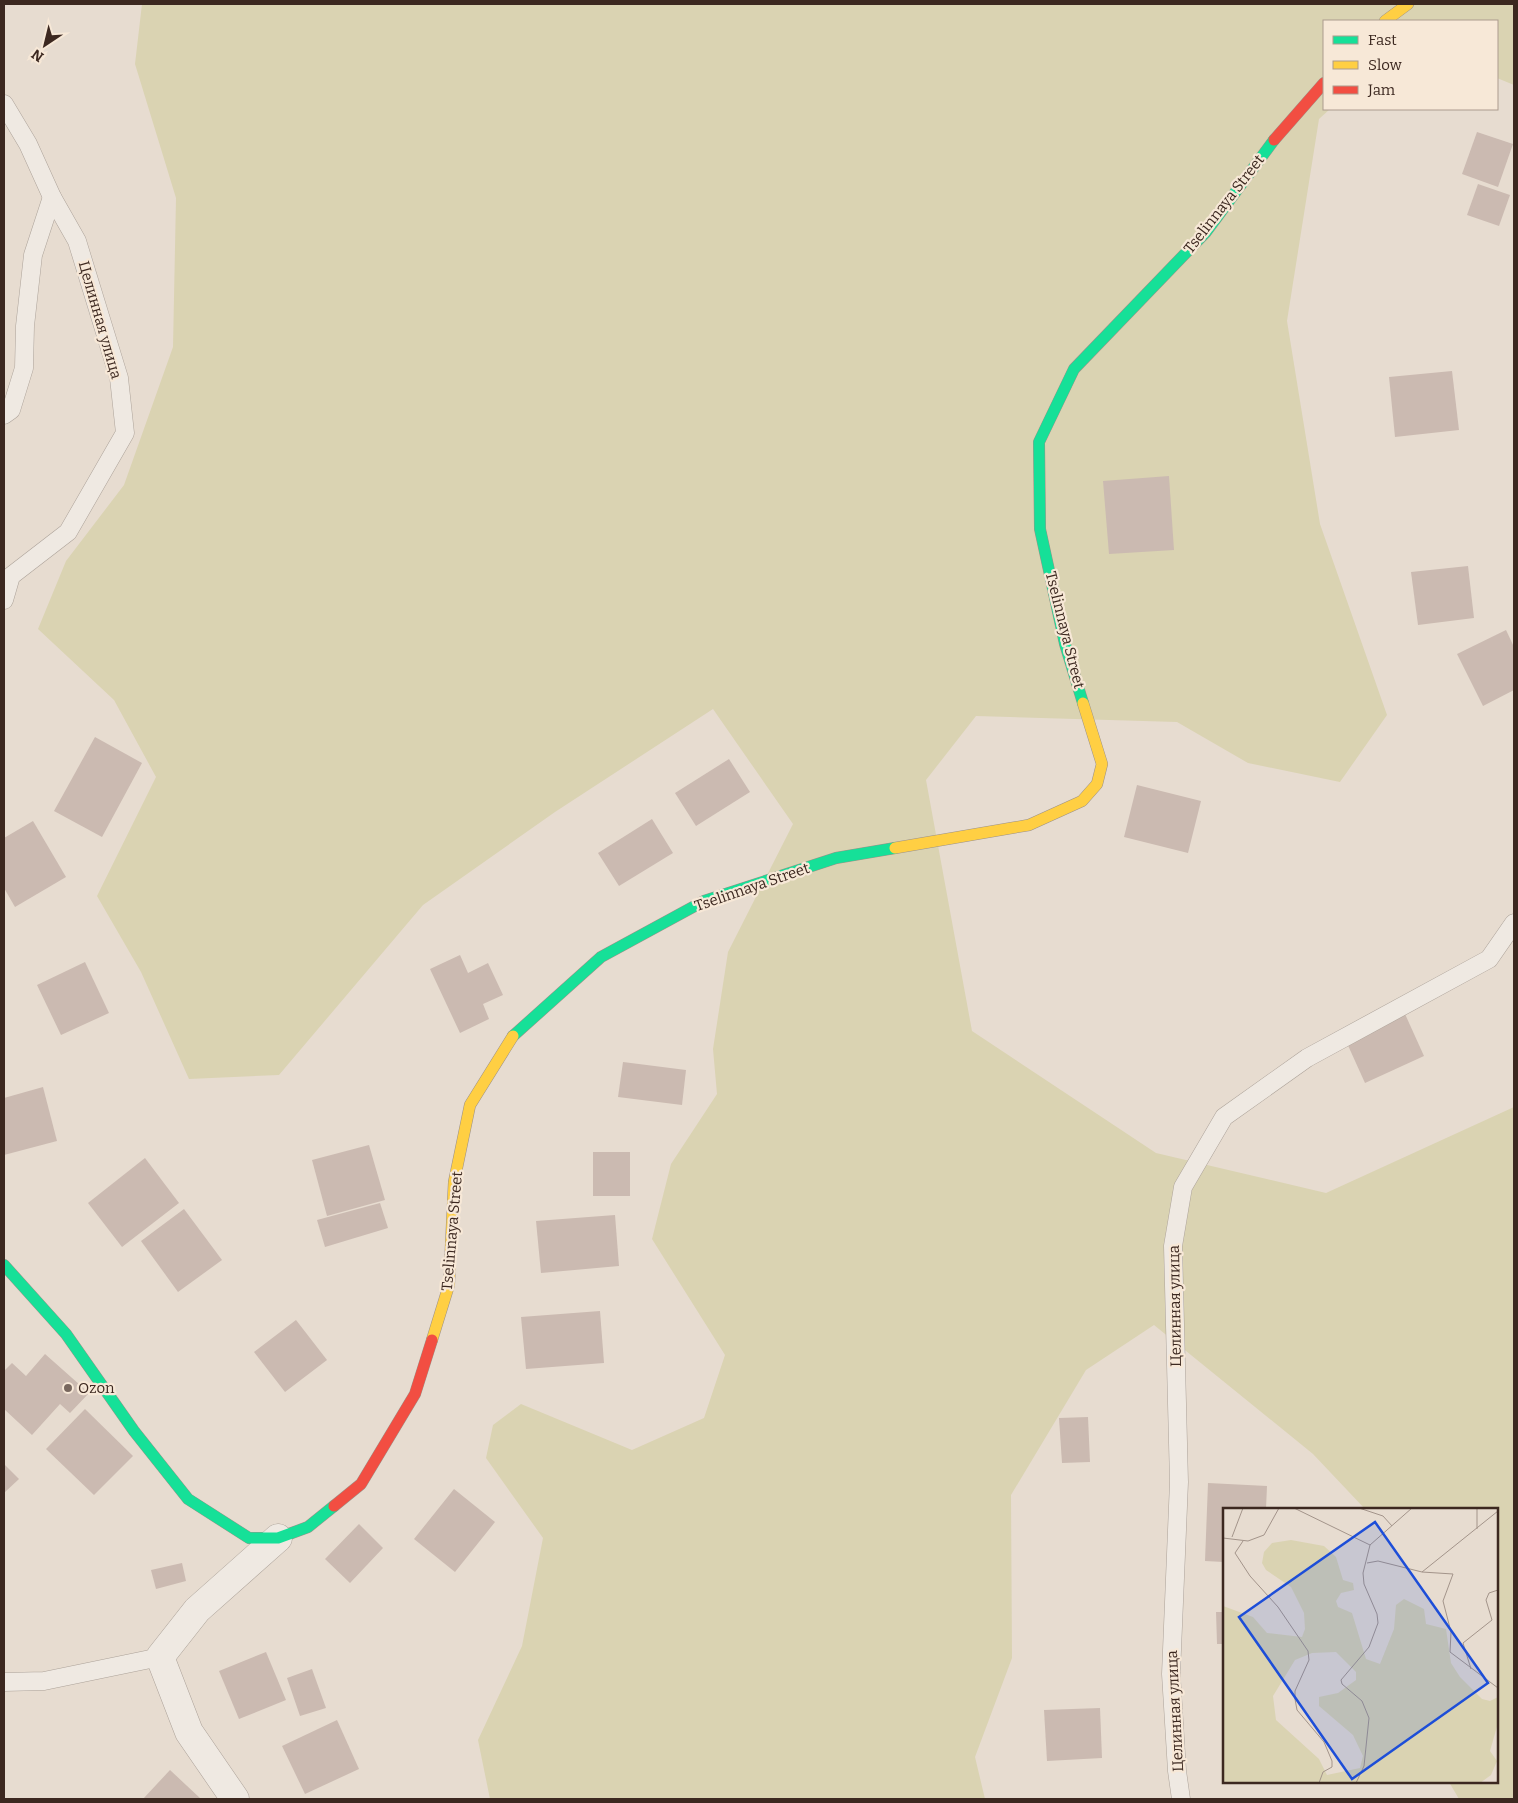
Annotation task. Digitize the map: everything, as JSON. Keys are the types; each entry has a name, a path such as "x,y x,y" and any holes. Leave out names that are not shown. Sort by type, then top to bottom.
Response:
{"street":[{"path":"1386,20 1408,4"},
{"name":"Tselinnaya Street","path":"4,1265 66,1334 134,1431 188,1499 249,1538 278,1538 308,1527 360,1484 415,1394 449,1285 454,1182 470,1105 515,1032 601,957 704,901 836,858 1028,825 1082,801 1097,784 1102,764 1065,644 1040,529 1039,442 1074,369 1206,232 1277,135 1323,83"},
{"path":"234,1799 188,1732 160,1657 197,1610 278,1538"}],"lane":[{"name":"Целинная улица","path":"4,104 28,144 52,197 77,241 119,378 125,433 68,532 11,576 4,600"},
{"path":"4,416 10,410 24,368 24,326 33,255 52,197"},
{"name":"Целинная улица","path":"1181,1799 1170,1674 1179,1482 1173,1246 1184,1187 1224,1117 1307,1058 1489,958 1514,923"},
{"path":"4,1682 44,1681 160,1657"}],"shaded area":[{"path":"142,4 1514,4 1514,85 1498,78 1498,20 1323,20 1323,110 1329,110 1319,119 1287,321 1320,524 1387,715 1340,782 1248,763 1177,722 976,716 926,780 972,1031 1156,1153 1326,1193 1514,1107 1514,1799 1459,1799 1450,1783 1498,1783 1498,1508 1364,1508 1313,1454 1154,1325 1086,1370 1011,1495 1012,1658 975,1757 985,1799 490,1799 478,1740 522,1646 543,1538 486,1458 493,1425 521,1404 632,1450 704,1418 725,1355 652,1239 671,1164 717,1094 713,1049 728,952 793,824 713,709 555,812 423,905 279,1075 189,1079 141,972 97,896 156,777 114,700 38,629 66,561 124,485 173,347 176,198 135,64"}],"building":[{"path":"1477,132 1513,144 1498,187 1462,174"},
{"path":"1478,184 1510,195 1499,226 1467,215"},
{"path":"1452,371 1459,430 1395,437 1389,377"},
{"path":"1169,476 1174,550 1109,554 1103,481"},
{"path":"1468,566 1474,618 1418,625 1411,572"},
{"path":"1506,630 1514,647 1514,690 1483,706 1457,654"},
{"path":"95,737 142,763 102,837 54,811"},
{"path":"729,759 750,792 696,826 675,793"},
{"path":"1137,785 1201,801 1188,853 1124,837"},
{"path":"652,819 673,853 619,886 598,853"},
{"path":"33,821 66,877 15,907 4,888 4,838"},
{"path":"460,955 468,973 488,963 503,995 483,1004 489,1019 460,1033 430,969"},
{"path":"85,962 109,1013 61,1035 37,985"},
{"path":"1405,1014 1424,1056 1365,1083 1346,1041"},
{"path":"623,1062 686,1070 682,1105 618,1097"},
{"path":"43,1087 57,1141 4,1155 4,1098"},
{"path":"369,1145 385,1200 327,1216 312,1160"},
{"path":"593,1152 630,1152 630,1196 593,1196"},
{"path":"145,1158 179,1203 122,1247 88,1203"},
{"path":"380,1203 388,1228 325,1247 317,1220"},
{"path":"184,1209 222,1260 178,1292 141,1241"},
{"path":"615,1215 619,1266 541,1273 536,1221"},
{"path":"600,1311 604,1363 526,1369 521,1317"},
{"path":"296,1320 327,1360 285,1392 254,1352"},
{"path":"45,1354 89,1393 70,1413 60,1404 32,1435 4,1409 4,1371 12,1363 26,1376"},
{"path":"85,1409 133,1456 94,1495 46,1449"},
{"path":"1088,1417 1090,1462 1062,1463 1059,1418"},
{"path":"4,1464 19,1479 4,1493"},
{"path":"1208,1483 1267,1486 1266,1508 1223,1508 1223,1562 1205,1561"},
{"path":"454,1489 495,1522 455,1572 414,1539"},
{"path":"359,1524 383,1548 350,1583 325,1559"},
{"path":"182,1563 186,1581 156,1589 151,1570"},
{"path":"1216,1612 1223,1612 1223,1644 1217,1644"},
{"path":"266,1652 286,1700 239,1719 219,1671"},
{"path":"312,1669 326,1708 300,1716 287,1678"},
{"path":"1100,1708 1102,1758 1047,1761 1044,1710"},
{"path":"337,1720 359,1769 305,1794 282,1746"},
{"path":"170,1770 201,1799 143,1799"}],"traffic: fast":[{"path":"1083,703 1065,644 1040,529 1039,442 1074,369 1206,232 1274,140"},
{"path":"513,1036 601,957 704,901 836,858 895,848"},
{"path":"4,1265 66,1334 134,1431 188,1499 249,1538 278,1538 308,1527 334,1506"}],"traffic: slow":[{"path":"1386,20 1408,4"},
{"path":"895,848 1029,825 1082,801 1097,784 1102,764 1083,703"},
{"path":"432,1340 449,1285 454,1182 470,1105 513,1036"}],"traffic: jam":[{"path":"1274,140 1323,84"},
{"path":"334,1506 361,1484 415,1394 432,1340"}],"place":[{"name":"Ozon","path":"68,1388"}]}
